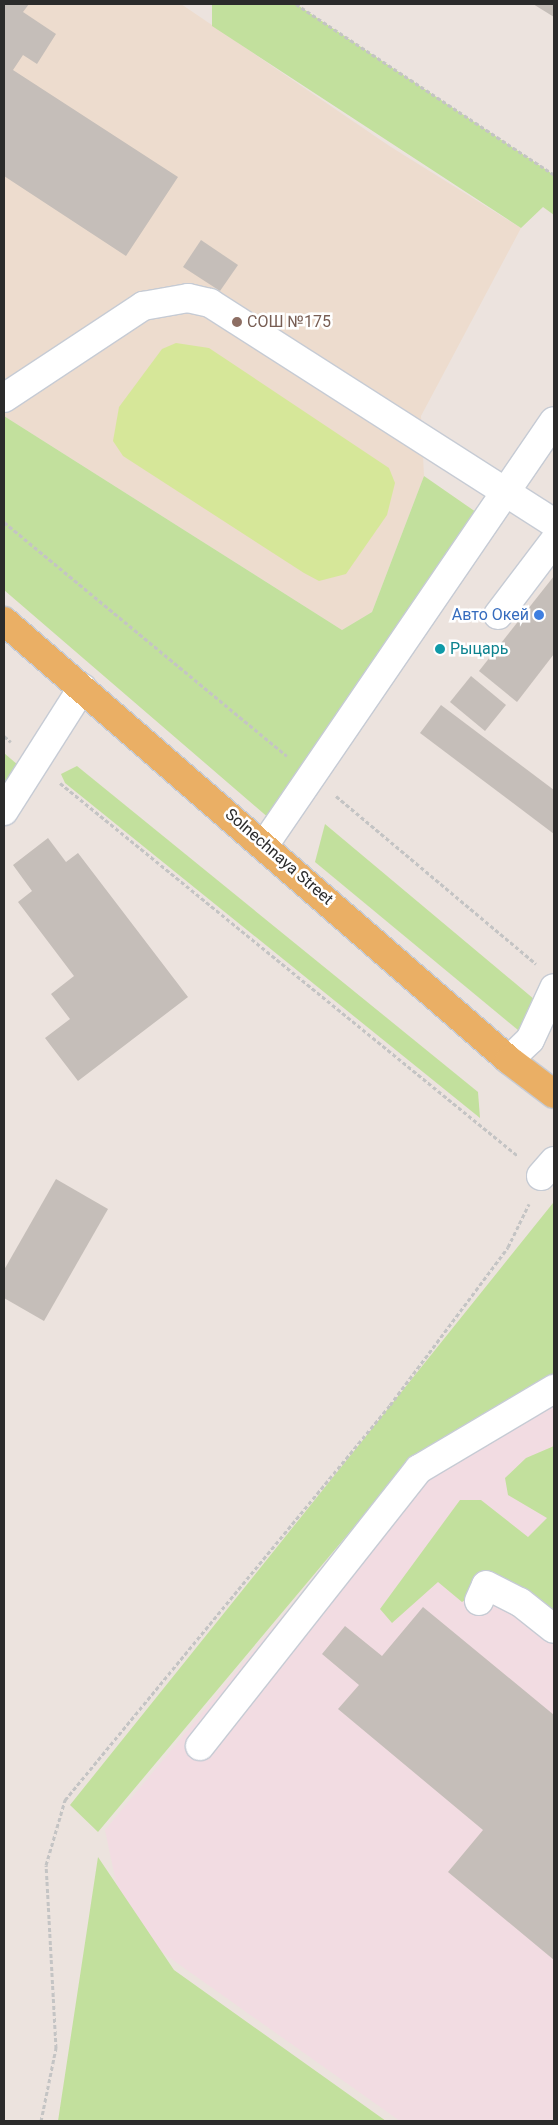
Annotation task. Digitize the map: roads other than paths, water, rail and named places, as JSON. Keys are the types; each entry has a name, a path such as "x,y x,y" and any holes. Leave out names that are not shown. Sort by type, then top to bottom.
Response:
{"main road":[{"name":"Solnechnaya Street","path":"4,621 265,844 509,1060 554,1094"}],"street":[{"path":"4,398 143,306 188,298 210,303 510,491 554,523"},
{"path":"265,844 314,778 510,491 554,421"},
{"path":"498,615 554,541"},
{"path":"4,811 82,688"},
{"path":"509,1060 530,1040 554,988"},
{"path":"200,1746 419,1469 554,1389"},
{"path":"479,1601 486,1585 520,1602 554,1629"}],"place":[{"name":"СОШ №175","path":"237,322"},
{"name":"Авто Окей","path":"539,615"},
{"name":"Рыцарь","path":"440,649"}]}
